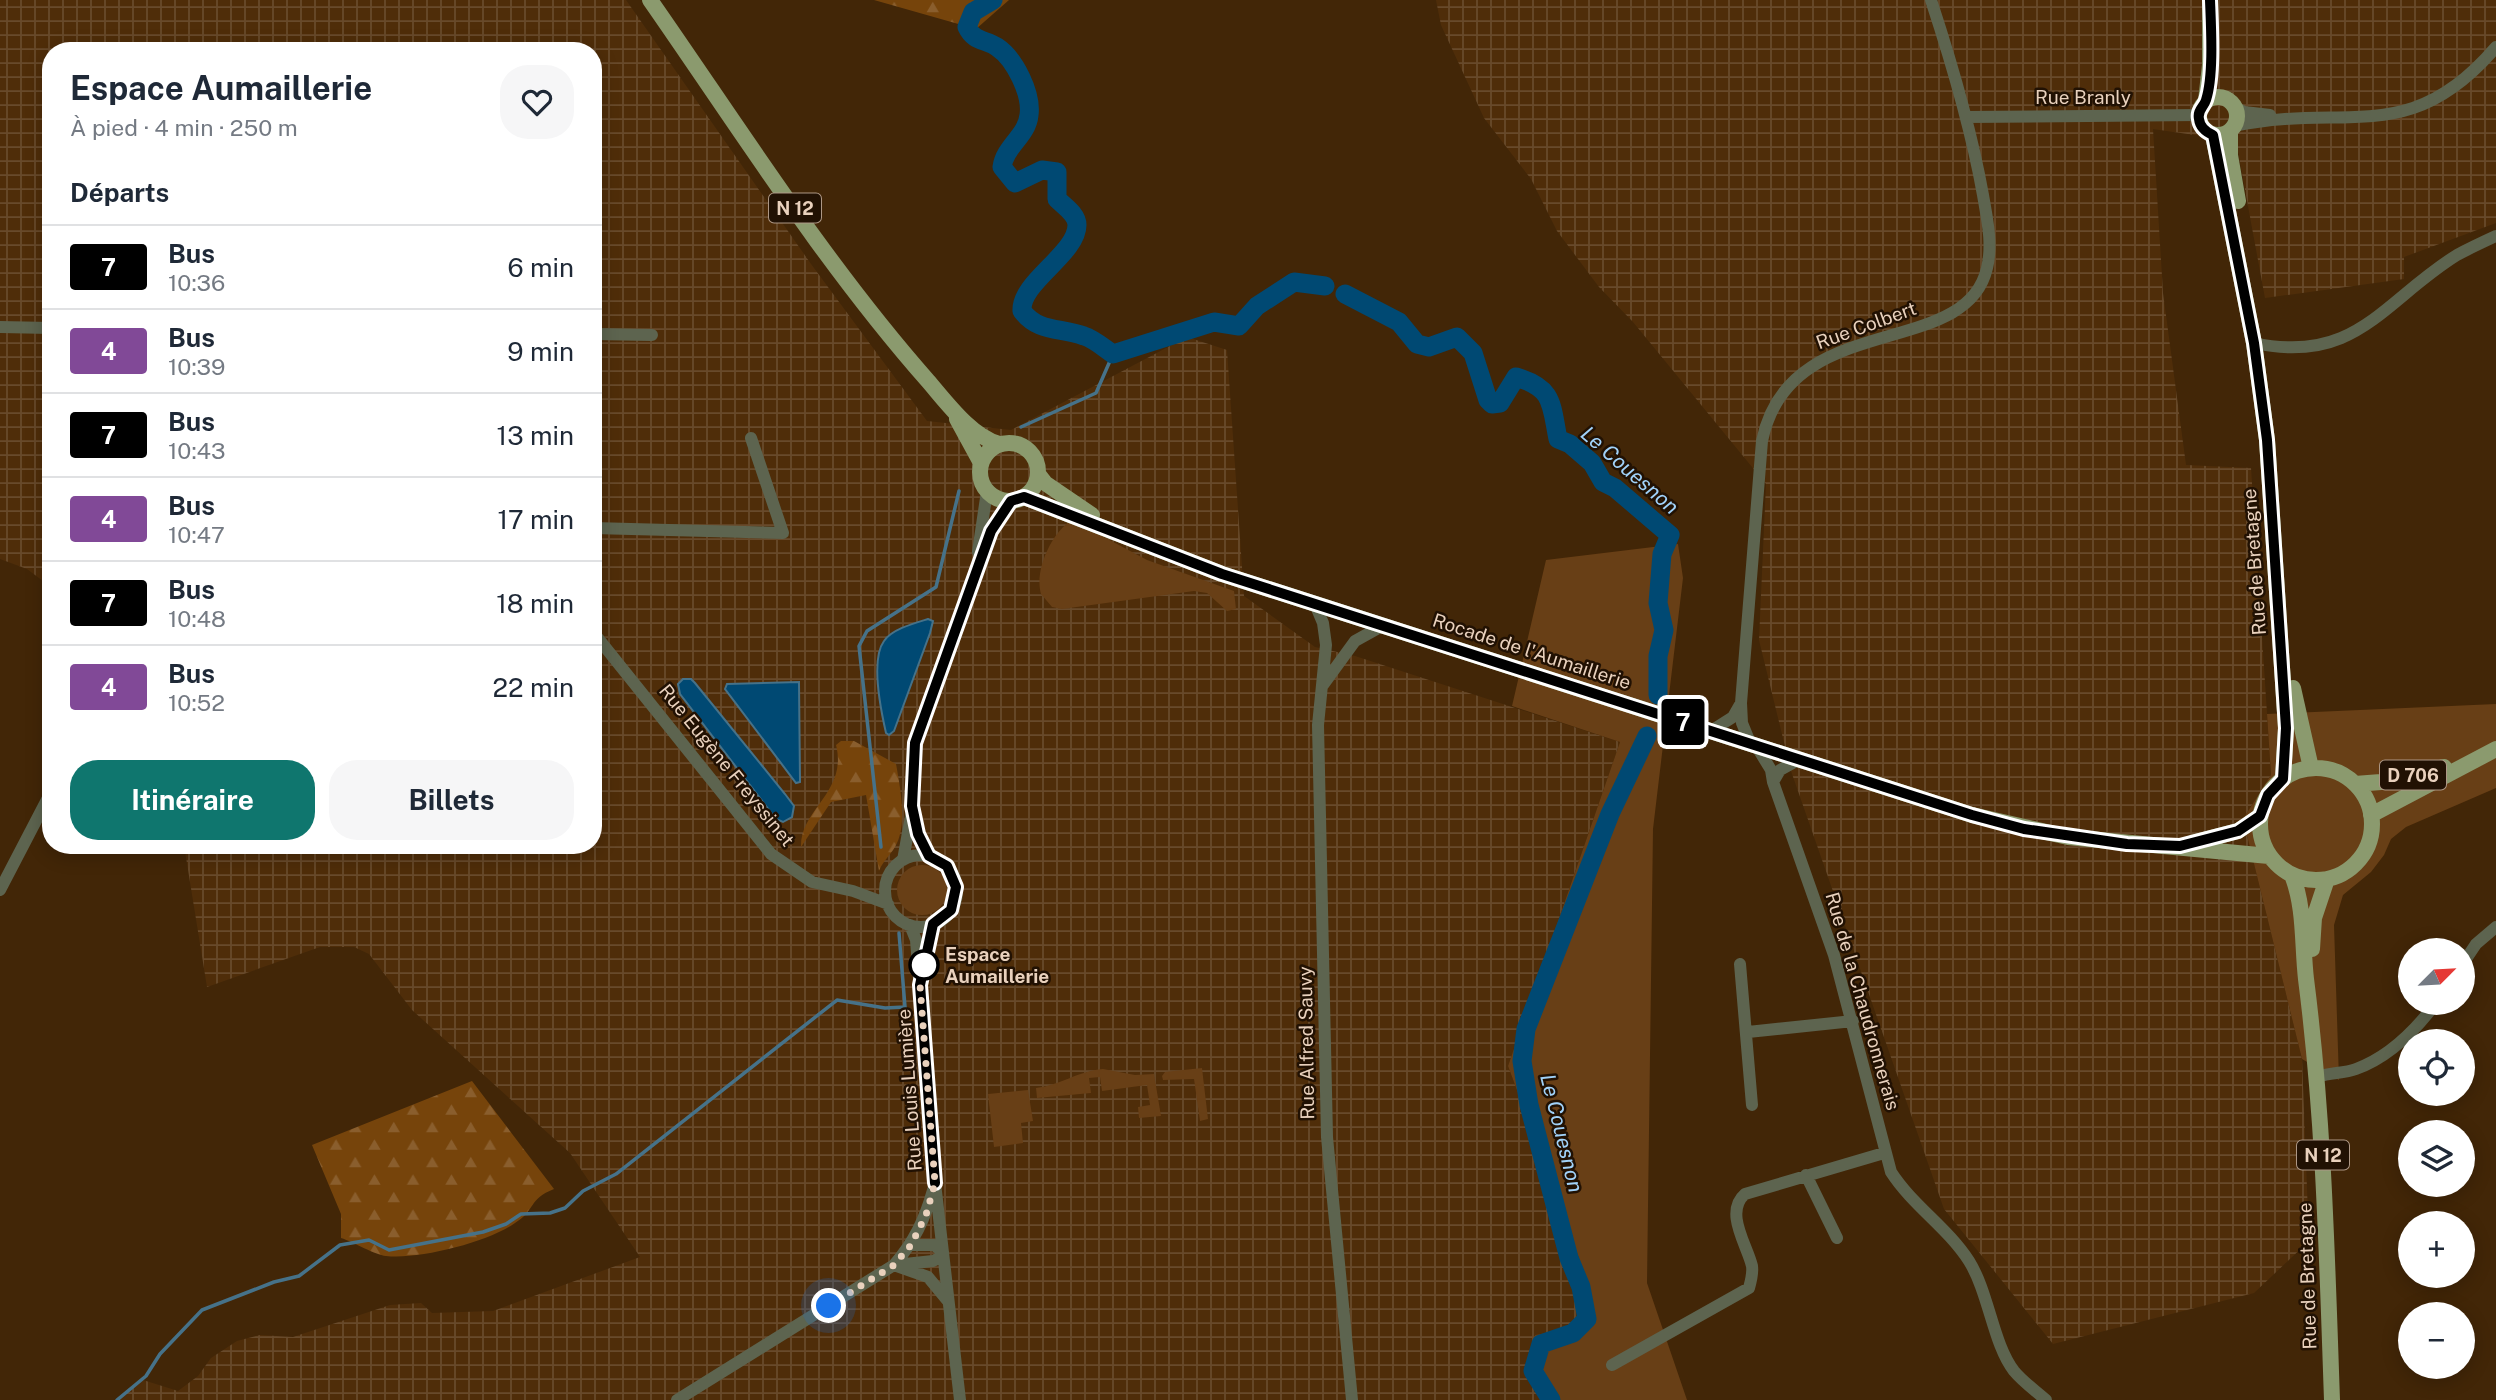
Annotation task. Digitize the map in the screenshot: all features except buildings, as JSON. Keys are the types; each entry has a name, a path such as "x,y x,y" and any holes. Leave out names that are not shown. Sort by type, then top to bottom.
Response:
{"main road":[{"name":"N 12","path":"650,0 856,295 951,407 979,433 999,444"},
{"path":"2210,0 2211,33 2218,78 2231,103 2230,155 2260,344"},
{"path":"2211,33 2201,125 2213,135 2260,344"},
{"path":"2202,108 2216,97 2231,103"},
{"path":"2213,135 2232,129"},
{"path":"2228,202 2242,224"},
{"name":"Rue de Bretagne","path":"2260,344 2294,700 2311,768"},
{"name":"Rue de Bretagne","path":"2260,344 2286,728 2283,779"},
{"name":"N 12","path":"951,407 981,463"},
{"path":"1018,443 1034,455 1038,474 1034,487 1017,499 1002,500 987,491 982,482 981,463 991,448 999,444 1018,443"},
{"name":"Rocade de l'Aumaillerie","path":"1038,474 1045,483 1121,533"},
{"name":"Rocade de l'Aumaillerie","path":"1017,499 1121,533 1178,558 1382,626 1798,760 2024,829 2068,837 2269,856"},
{"name":"D 706","path":"2371,815 2470,760 2496,749"},
{"name":"D 706","path":"2355,783 2381,782 2470,760"},
{"path":"2311,768 2342,774 2355,783 2364,794 2371,815 2371,835 2366,850 2349,869 2327,879 2307,880 2292,874 2269,856 2263,843 2260,816 2268,795 2283,779 2311,768"},
{"name":"Rocade de l'Aumaillerie","path":"2180,846 2238,831 2260,816"},
{"name":"Rue de Bretagne","path":"2292,874 2302,908 2303,955 2318,1077 2332,1400"},
{"name":"Rue de Bretagne","path":"2312,1025 2310,973 2314,918 2327,879"}],"street":[{"name":"Rue Colbert","path":"1754,746 1742,723 1741,704 1766,424 1788,387 1818,362 1838,352 1945,317 1964,306 1975,294 1988,266 1989,235 1967,117 1931,0"},
{"path":"2231,103 2244,112 2291,117 2366,117 2415,110 2437,100 2466,81 2496,47"},
{"name":"Rue Branly","path":"1967,117 2202,108"},
{"path":"2232,129 2291,117"},
{"path":"2260,344 2306,347 2336,341 2362,329 2455,256 2496,236"},
{"path":"0,327 42,328"},
{"path":"602,334 652,335"},
{"path":"602,528 783,533 751,438"},
{"path":"976,569 987,491"},
{"path":"853,891 887,879 903,860 912,806 915,743 991,531 1017,499"},
{"name":"Rue Alfred Sauvy","path":"1315,604 1323,623 1326,645 1318,726 1327,1137 1352,1400"},
{"name":"Rue Alfred Sauvy","path":"1323,685 1355,642 1382,626"},
{"name":"Rue Eugène Freyssinet","path":"602,643 771,854 812,882 853,891 888,904"},
{"path":"1711,731 1733,717 1741,704"},
{"name":"Rue de la Chaudronnerais","path":"1754,746 1771,770 1834,955 1853,1021 1884,1153 1903,1191 1934,1218 1969,1260 1983,1288 2014,1371 2046,1400"},
{"path":"1773,782 1780,770 1798,760"},
{"path":"887,879 888,904 897,917 910,925 933,924 951,910 956,887 947,866 929,856 918,834 912,806"},
{"path":"0,890 42,809"},
{"path":"903,860 929,856"},
{"name":"Rue Louis Lumière","path":"920,985 933,924"},
{"name":"Rue Louis Lumière","path":"910,925 916,940 935,1183 960,1400"},
{"path":"2475,946 2496,927"},
{"path":"1740,964 1748,1032 1752,1105"},
{"path":"2318,1077 2353,1070 2377,1059 2420,1025 2427,1015"},
{"path":"1748,1032 1853,1021"},
{"path":"1612,1365 1749,1288 1753,1270 1737,1221 1740,1199 1755,1190 1884,1153"},
{"path":"1806,1175 1836,1238"},
{"path":"677,1400 894,1265 911,1245 926,1215 935,1183"},
{"path":"894,1265 933,1261 943,1254 934,1245 911,1245"},
{"path":"894,1265 928,1277 949,1303"}],"shaded area":[{"path":"0,0 626,0 811,264 927,421 1011,430 1187,337 1227,350 1244,596 1315,647 1355,656 1620,742 1508,1066 1581,1264 1573,1284 1585,1312 1583,1327 1551,1400 116,1400 143,1380 178,1391 198,1376 211,1358 237,1341 260,1335 293,1337 390,1305 421,1303 432,1313 493,1311 640,1257 570,1153 412,1010 369,954 354,947 320,947 207,987 185,854 602,854 602,42 42,42 42,580 27,569 0,559"},
{"path":"1436,0 2496,0 2496,223 2404,257 2404,279 2265,298 2236,141 2153,129 2163,293 2186,465 2251,468 2271,775 2243,819 2302,1059 2309,1241 2254,1293 2053,1344 1944,1209 1791,771 1759,640 1766,484 1633,322 1599,287 1557,231 1531,179 1484,118 1441,25"},
{"path":"1072,520 1147,560 1234,591 1236,609 1227,611 1207,593 1194,591 1062,609 1052,607 1041,594 1042,563 1058,533"},
{"path":"1678,544 1683,578 1653,829 1647,1283 1687,1400 1551,1400 1528,1375 1535,1335 1583,1327 1585,1313 1573,1284 1581,1264 1508,1066 1620,742 1512,706 1546,560"},
{"path":"2496,704 2496,788 2406,827 2391,839 2384,855 2371,872 2343,895 2334,925 2339,1080 2302,1059 2243,819 2271,775 2267,714"},
{"path":"922,865 940,872 947,890 940,908 922,915 904,908 897,890 904,872"},
{"path":"1202,1068 1208,1119 1200,1121 1194,1079 1163,1080 1162,1076 1165,1072"},
{"path":"1103,1069 1135,1075 1154,1074 1161,1116 1139,1118 1138,1107 1150,1105 1147,1085 1102,1091 1100,1077 1089,1078 1091,1093 1037,1098 1036,1088"},
{"path":"1028,1090 1033,1121 1021,1123 1023,1143 994,1147 988,1094"}],"green space":[{"path":"874,0 1009,0 976,29"},
{"path":"841,741 854,741 896,764 902,825 895,847 879,871 866,795 831,802 801,847 808,822 830,788 835,775 838,761 836,745"},
{"path":"472,1081 554,1189 540,1197 522,1218 503,1230 453,1248 400,1257 386,1256 341,1238 341,1214 312,1145"}],"water":[{"path":"928,619 933,621 930,633 894,731 889,735 886,733 878,686 880,650 892,633"},
{"path":"683,679 691,679 695,683 785,794 794,806 792,817 783,822 776,819 680,694 678,684"},
{"path":"799,682 800,782 796,783 725,689 727,684"}],"waterway":[{"name":"Le Couesnon","path":"993,0 973,12 967,27 973,35 993,44 1010,60 1025,87 1029,107 1024,129 1007,153 1002,167 1015,183 1042,170 1057,172 1057,199 1073,214 1077,225 1075,236 1068,247 1030,289 1024,300 1022,311 1029,318 1043,326 1088,337 1113,354 1214,322 1239,326 1257,306 1294,282 1325,286"},
{"name":"Le Couesnon","path":"1345,294 1399,322 1417,344 1429,347 1457,337 1473,353 1488,400 1492,404 1500,403 1516,377 1538,386 1549,399 1558,439 1570,444 1592,463 1603,482 1615,488 1670,535 1662,554 1658,603 1664,630 1658,656 1658,695"},
{"path":"1021,427 1096,393 1113,354"},
{"path":"881,847 859,646 867,631 936,587 959,491"},
{"name":"Le Couesnon","path":"1551,1400 1533,1371 1541,1344 1573,1333 1587,1319 1581,1287 1569,1258 1529,1105 1522,1061 1526,1029 1610,814 1647,736"},
{"path":"117,1400 146,1376 160,1354 202,1310 274,1282 299,1276 340,1245 369,1240 389,1250 483,1232 506,1224 521,1214 550,1213 565,1208 583,1191 616,1174 837,1000 885,1008 905,1007 899,933"}],"bus line":[{"name":"7","path":"935,1183 920,985 933,924 951,910 956,887 947,866 929,856 918,834 912,806 911,774 915,743 991,531 1011,501 1024,497 1222,574 1798,760 2024,829 2127,844 2180,846 2238,831 2260,816 2268,795 2283,779 2286,728 2267,440 2254,343 2213,135 2204,130 2199,120 2200,109 2206,101 2210,65 2210,0"}],"place":[{"name":"Espace Aumaillerie","path":"924,965"}],"route":[{"path":"829,1306 894,1265 911,1245 926,1215 935,1183 920,985 925,961 924,965"}]}
